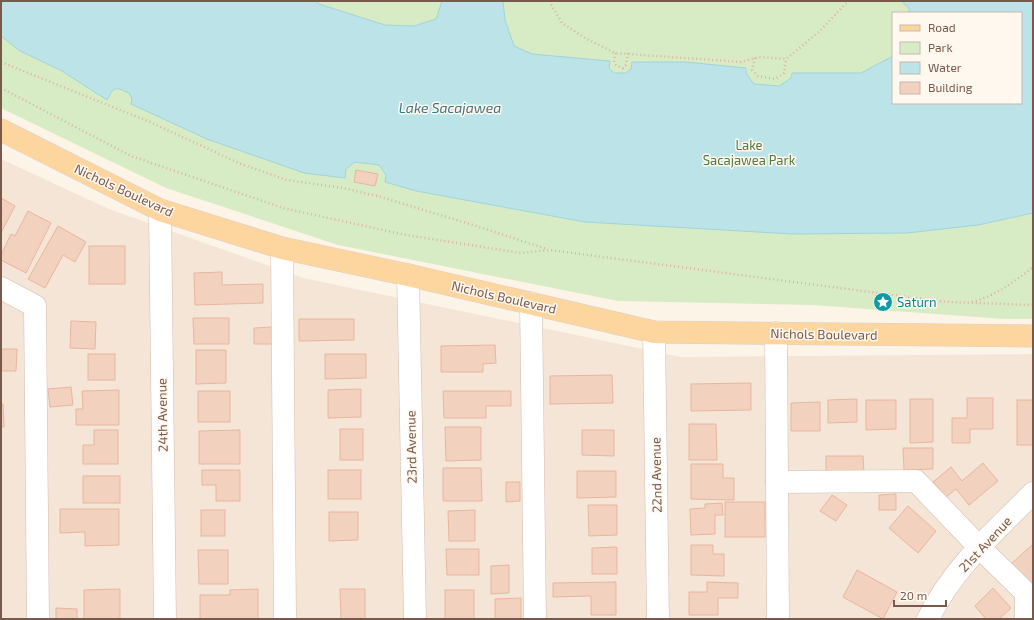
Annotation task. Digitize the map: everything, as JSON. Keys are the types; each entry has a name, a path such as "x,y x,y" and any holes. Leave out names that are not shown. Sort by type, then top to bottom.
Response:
{"main road":[{"name":"Nichols Boulevard","path":"1,130 160,210 282,248 408,275 654,332 1033,336"}],"street":[{"name":"24th Avenue","path":"160,210 165,619"},
{"path":"282,248 285,619"},
{"name":"23rd Avenue","path":"408,275 414,619"},
{"path":"1,288 35,306 38,619"},
{"path":"532,303 535,619"},
{"name":"22nd Avenue","path":"654,332 658,619"},
{"path":"776,333 778,619"},
{"path":"777,482 916,481 979,547 1026,593 1026,619"},
{"name":"21st Avenue","path":"928,619 951,581 979,547 1033,493"}],"path":[{"path":"549,1 562,23 585,38 615,53 741,62 759,57 786,59"},
{"path":"755,58 752,70 758,76 775,79 784,73 786,59 819,32 848,1"},
{"path":"615,53 614,62 617,66 623,68 626,66 628,53"},
{"path":"1,62 150,122 241,164 281,178 343,188 381,197 550,250 947,302 1033,305"},
{"path":"1,88 131,156 283,208 406,235 521,253 550,250"},
{"path":"968,303 986,298 1014,282 1033,267"}],"shaded area":[{"path":"1,159 109,209 303,278 681,357 1033,354 1033,619 1,619"}],"green space":[{"name":"Lake Sacajawea Park","path":"1,1 1033,1 1033,319 1004,319 812,305 618,301 338,245 166,188 1,108"}],"water":[{"name":"Lake Sacajawea","path":"1,1 316,1 319,4 385,25 414,26 436,19 442,1 503,1 505,20 514,46 532,54 610,61 609,68 614,73 626,73 631,69 632,62 686,62 746,68 746,73 754,84 779,86 791,78 792,73 861,73 892,57 892,104 1022,104 1022,12 909,12 909,8 901,1 1033,1 1033,213 978,225 907,233 792,234 585,222 416,191 385,182 386,175 379,165 355,162 346,169 345,178 304,173 207,139 131,104 132,99 129,93 117,88 112,91 107,100 62,71 20,51 1,36"}],"building":[{"path":"356,170 378,174 375,186 354,182"},
{"path":"1,198 15,206 1,233"},
{"path":"28,211 51,223 26,273 1,260 1,255 11,234 15,236"},
{"path":"58,226 86,242 75,262 63,255 45,288 28,279"},
{"path":"89,246 125,246 125,284 89,284"},
{"path":"222,272 222,285 263,284 263,303 195,305 194,273"},
{"path":"193,318 229,318 229,344 194,344"},
{"path":"299,319 354,319 354,340 299,341"},
{"path":"71,321 96,322 95,349 70,348"},
{"path":"272,327 272,344 254,344 254,328"},
{"path":"495,345 496,363 483,364 483,372 441,372 441,346"},
{"path":"1,349 17,349 16,371 1,371"},
{"path":"196,350 226,350 226,383 196,384"},
{"path":"88,354 115,354 115,380 88,380"},
{"path":"325,354 366,354 366,378 325,379"},
{"path":"612,375 613,403 550,404 550,376"},
{"path":"751,383 751,410 691,411 691,384"},
{"path":"71,387 73,405 50,407 48,389"},
{"path":"361,389 361,417 328,418 328,390"},
{"path":"119,390 119,425 76,425 76,409 83,409 82,391"},
{"path":"198,391 230,391 230,422 198,422"},
{"path":"443,391 511,391 511,406 486,406 486,418 444,418"},
{"path":"967,398 993,398 993,429 970,429 970,443 952,443 952,418 967,418"},
{"path":"857,399 857,422 828,423 828,400"},
{"path":"910,399 933,399 933,442 910,443"},
{"path":"866,400 896,400 896,429 866,430"},
{"path":"1017,400 1033,400 1033,445 1017,445"},
{"path":"820,402 820,431 791,431 791,403"},
{"path":"1,404 3,404 4,427 1,427"},
{"path":"689,424 716,424 717,460 689,460"},
{"path":"445,427 481,427 481,460 446,461"},
{"path":"340,429 363,429 363,460 340,460"},
{"path":"94,430 118,430 118,464 83,464 83,445 94,445"},
{"path":"240,430 240,464 199,464 199,431"},
{"path":"582,430 614,430 614,456 582,455"},
{"path":"903,448 933,448 933,469 904,470"},
{"path":"826,456 863,456 864,474 826,475"},
{"path":"983,463 998,481 969,505 956,489 946,497 933,482 951,467 962,481"},
{"path":"691,464 723,464 723,478 734,478 734,500 691,499"},
{"path":"443,468 481,468 482,501 443,501"},
{"path":"202,470 240,470 240,501 216,501 216,485 202,485"},
{"path":"328,470 361,470 361,499 328,499"},
{"path":"577,471 616,471 616,497 577,498"},
{"path":"83,476 120,476 120,503 83,503"},
{"path":"506,482 520,482 520,501 506,502"},
{"path":"896,494 896,510 879,510 879,495"},
{"path":"832,495 847,505 836,521 820,511"},
{"path":"725,502 765,502 765,537 725,537"},
{"path":"722,503 723,515 715,515 715,534 691,535 690,509 705,508 705,504"},
{"path":"588,505 617,505 617,535 589,536"},
{"path":"908,506 936,531 918,553 889,528"},
{"path":"60,509 119,509 119,545 85,546 85,532 60,533"},
{"path":"201,510 225,510 225,536 201,536"},
{"path":"475,510 475,541 449,541 448,511"},
{"path":"329,512 358,512 358,540 329,541"},
{"path":"1033,544 1033,584 1030,586 1010,565"},
{"path":"691,545 713,545 713,554 724,554 724,576 691,575"},
{"path":"617,547 617,574 592,574 592,548"},
{"path":"446,549 479,549 479,575 447,575"},
{"path":"198,550 228,550 228,584 199,584"},
{"path":"509,565 509,593 491,594 491,566"},
{"path":"857,570 897,592 883,619 843,597"},
{"path":"616,582 616,615 591,615 591,596 553,597 553,583"},
{"path":"707,582 738,583 738,598 718,598 718,615 689,615 689,592 707,592"},
{"path":"993,588 1011,608 999,619 986,619 975,606"},
{"path":"120,589 120,619 84,619 84,590"},
{"path":"258,589 258,619 200,619 200,595 230,595 230,590"},
{"path":"340,589 365,589 365,619 341,619"},
{"path":"445,590 474,590 474,619 445,619"},
{"path":"521,598 521,619 495,619 495,599"},
{"path":"56,608 77,609 77,619 56,619"}],"place":[{"name":"Saturn","path":"883,302"}]}
